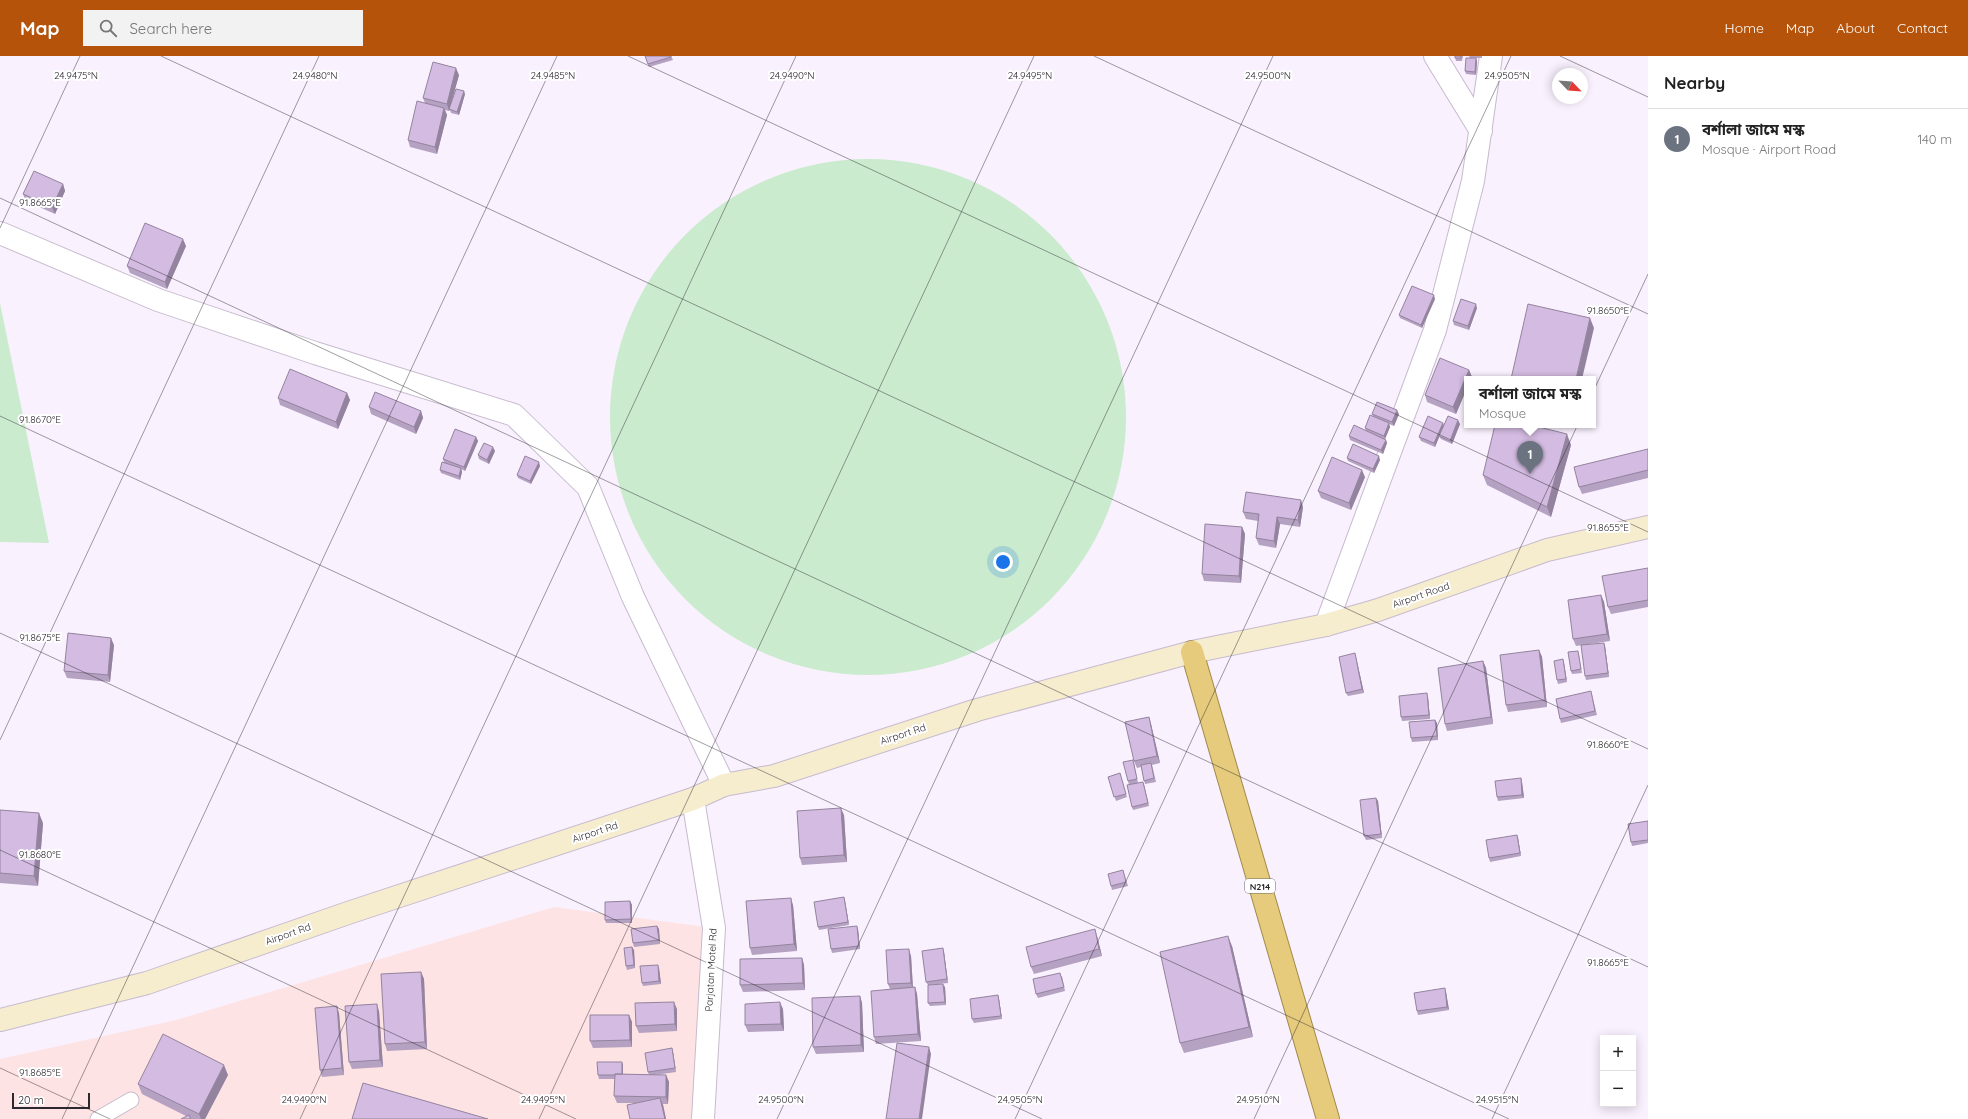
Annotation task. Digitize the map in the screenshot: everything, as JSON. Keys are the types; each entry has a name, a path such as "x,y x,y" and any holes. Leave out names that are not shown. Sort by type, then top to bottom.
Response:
{"highway":[{"name":"N214","path":"1192,652 1328,1119"}],"main road":[{"name":"Airport Road","path":"1192,652 1326,625 1378,610 1547,550 1648,527"},
{"name":"Airport Rd","path":"0,1020 147,983 348,913 693,799 724,785 774,776 977,710 1192,652"}],"street":[{"path":"1435,56 1481,131"},
{"path":"1326,625 1435,330 1473,181 1492,56"},
{"path":"0,233 158,300 315,353 514,415 588,487 633,597 724,785"},
{"name":"Parjatan Motel Rd","path":"693,799 714,928 703,1119"}],"lane":[{"path":"98,1119 131,1100"}],"shaded area":[{"path":"554,907 714,928 693,1119 0,1119 0,1059 176,1020"}],"green space":[{"path":"868,159 893,160 918,164 943,170 967,179 990,190 1011,203 1032,218 1050,235 1067,253 1082,274 1095,295 1106,318 1115,342 1121,367 1125,392 1125,442 1121,467 1115,492 1106,516 1095,539 1082,560 1067,581 1050,599 1032,616 1011,631 990,644 967,655 943,664 918,670 893,674 868,675 843,674 818,670 793,664 769,655 746,644 725,631 704,616 686,599 669,581 654,560 641,539 630,516 621,492 615,467 611,442 610,417 611,392 615,367 621,342 630,318 641,295 654,274 669,253 686,235 704,218 725,203 746,190 769,179 793,170 818,164 843,160"},
{"path":"0,303 49,543 0,542"}],"building":[{"path":"645,56 671,56 671,57 648,64"},
{"path":"1455,56 1461,56 1461,58 1455,58"},
{"path":"1466,58 1476,58 1475,72 1465,71"},
{"path":"433,62 456,68 447,104 423,98"},
{"path":"456,89 464,91 457,112 449,109"},
{"path":"417,101 444,108 435,147 408,140"},
{"path":"34,171 63,184 52,207 23,194"},
{"path":"145,223 183,239 165,282 127,266"},
{"path":"1412,286 1434,295 1421,325 1399,315"},
{"path":"1461,299 1476,304 1468,326 1453,321"},
{"path":"1528,304 1590,318 1577,376 1512,376"},
{"path":"1440,358 1469,370 1466,376 1464,376 1464,382 1453,407 1425,395"},
{"path":"290,369 347,393 336,422 278,398"},
{"path":"375,392 421,411 414,427 369,407"},
{"path":"1377,402 1397,410 1392,422 1372,414"},
{"path":"1370,415 1389,423 1384,436 1365,428"},
{"path":"1428,416 1443,423 1434,443 1419,437"},
{"path":"1448,416 1458,420 1450,441 1439,436"},
{"path":"1354,425 1386,440 1381,450 1349,436"},
{"path":"1494,428 1543,428 1567,434 1547,507 1483,475"},
{"path":"455,429 476,437 464,467 443,459"},
{"path":"484,443 493,447 487,460 478,455"},
{"path":"1353,444 1379,456 1373,469 1347,458"},
{"path":"1648,449 1648,470 1579,487 1574,467"},
{"path":"525,456 539,462 530,481 517,475"},
{"path":"1332,457 1362,470 1349,503 1318,491"},
{"path":"442,462 461,468 459,476 440,470"},
{"path":"1246,492 1301,500 1298,520 1277,517 1274,541 1256,538 1259,514 1243,512"},
{"path":"1205,524 1242,527 1239,576 1202,574"},
{"path":"1648,568 1648,600 1608,607 1602,576"},
{"path":"1601,595 1607,634 1573,639 1568,600"},
{"path":"68,633 111,638 108,675 64,671"},
{"path":"1604,643 1608,673 1585,676 1581,645"},
{"path":"1539,650 1545,700 1506,705 1500,655"},
{"path":"1578,651 1581,669 1571,671 1568,652"},
{"path":"1355,653 1362,689 1346,693 1339,657"},
{"path":"1563,659 1566,679 1557,680 1554,661"},
{"path":"1483,661 1491,717 1445,724 1438,668"},
{"path":"1591,691 1595,711 1560,719 1556,699"},
{"path":"1427,693 1429,715 1401,717 1399,696"},
{"path":"1149,717 1157,756 1134,761 1125,722"},
{"path":"1435,720 1437,736 1411,738 1409,722"},
{"path":"1133,760 1137,779 1128,781 1123,762"},
{"path":"1151,763 1154,778 1144,781 1141,765"},
{"path":"1120,773 1126,794 1114,797 1108,777"},
{"path":"1521,778 1522,795 1497,797 1495,781"},
{"path":"1143,782 1148,803 1132,807 1127,785"},
{"path":"1376,798 1381,834 1364,836 1360,800"},
{"path":"841,808 844,855 800,858 797,811"},
{"path":"0,810 39,813 34,876 0,873"},
{"path":"1648,821 1648,840 1631,842 1628,824"},
{"path":"1517,835 1520,853 1489,858 1486,840"},
{"path":"1123,870 1126,882 1111,886 1108,874"},
{"path":"844,897 848,922 818,927 814,902"},
{"path":"791,898 794,944 750,948 746,901"},
{"path":"630,901 631,919 605,920 605,902"},
{"path":"657,926 659,940 633,943 631,929"},
{"path":"857,926 859,946 831,949 828,929"},
{"path":"1095,929 1099,949 1031,967 1026,947"},
{"path":"1228,936 1249,1027 1180,1043 1160,952"},
{"path":"632,947 634,965 626,966 624,948"},
{"path":"943,948 947,979 926,982 922,951"},
{"path":"909,949 911,983 888,984 886,950"},
{"path":"802,958 803,983 740,985 740,959"},
{"path":"658,965 659,981 642,983 640,966"},
{"path":"421,972 425,1042 385,1044 381,974"},
{"path":"1060,973 1064,987 1036,994 1033,979"},
{"path":"943,984 945,1002 928,1003 928,985"},
{"path":"915,987 918,1034 874,1037 871,991"},
{"path":"1445,988 1447,1007 1417,1011 1414,993"},
{"path":"998,995 1001,1016 972,1019 970,999"},
{"path":"860,996 861,1045 813,1047 812,998"},
{"path":"674,1002 675,1024 636,1026 635,1003"},
{"path":"780,1002 781,1024 745,1025 745,1004"},
{"path":"377,1004 380,1060 349,1062 345,1006"},
{"path":"337,1006 342,1068 320,1070 315,1008"},
{"path":"590,1015 629,1015 630,1040 590,1041"},
{"path":"163,1034 224,1065 199,1114 138,1084"},
{"path":"897,1043 929,1047 919,1119 886,1119"},
{"path":"672,1048 675,1068 648,1072 645,1053"},
{"path":"597,1062 622,1062 622,1074 598,1075"},
{"path":"615,1074 666,1075 666,1097 614,1096"},
{"path":"363,1083 488,1119 352,1119"},
{"path":"660,1098 665,1119 630,1119 627,1105"},
{"path":"189,1115 191,1119 181,1119"}],"place":[{"name":"বর্শালা জামে মস্ক","path":"1530,474"}]}
